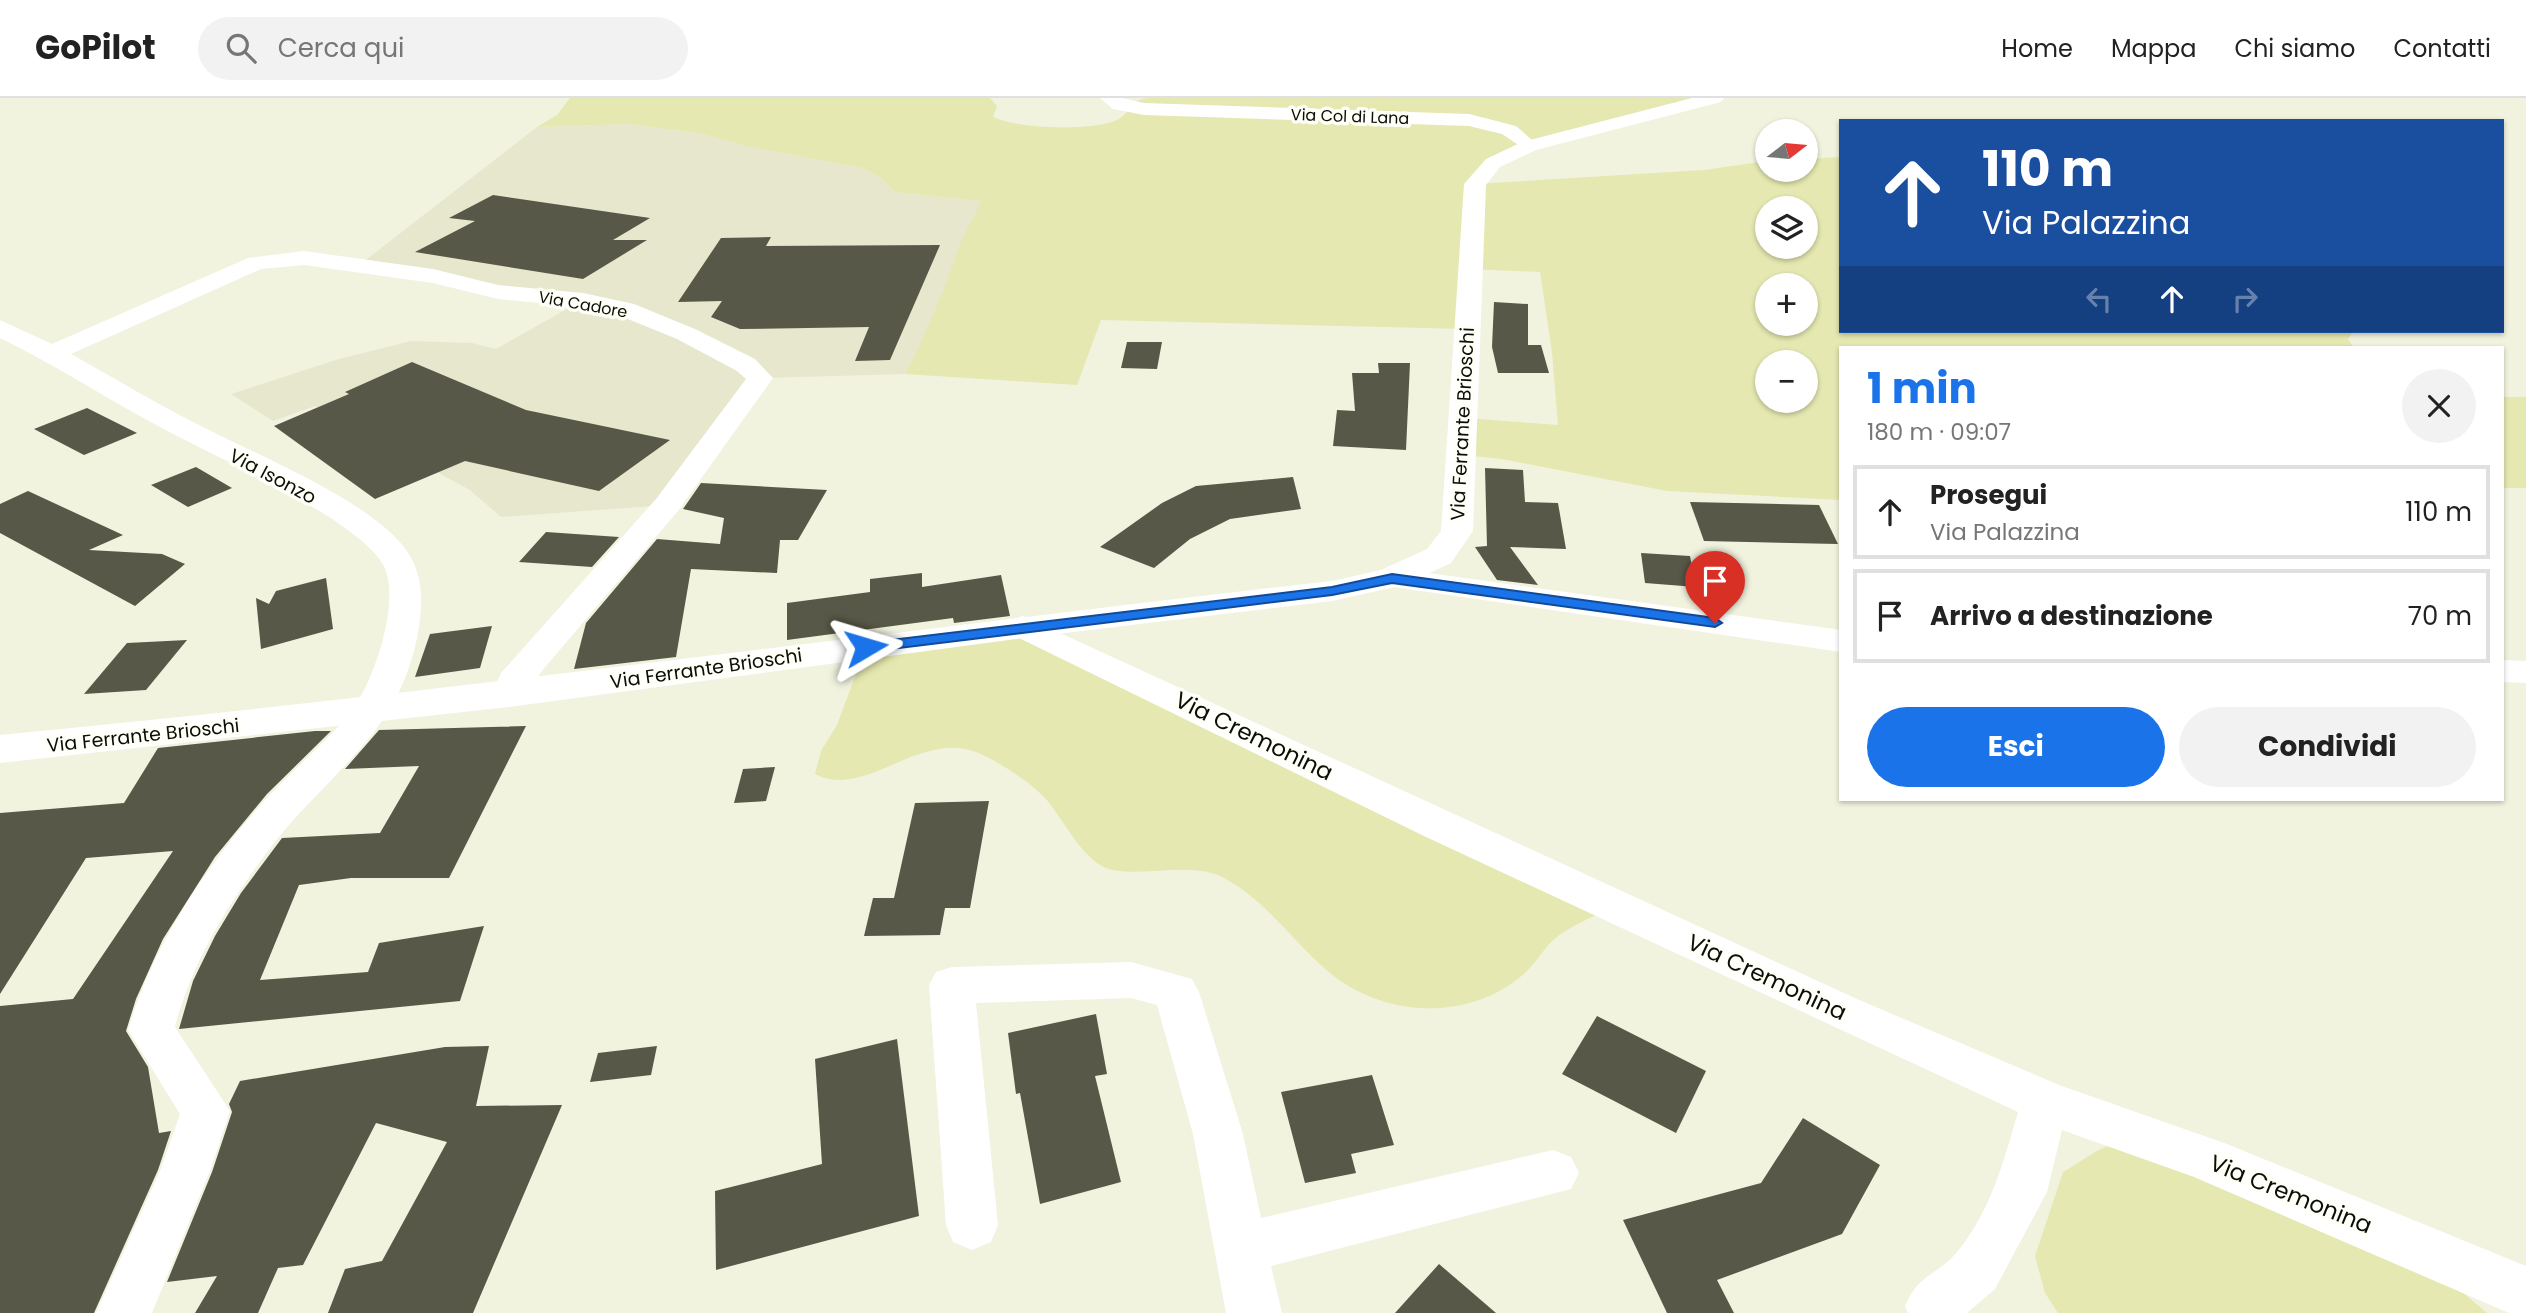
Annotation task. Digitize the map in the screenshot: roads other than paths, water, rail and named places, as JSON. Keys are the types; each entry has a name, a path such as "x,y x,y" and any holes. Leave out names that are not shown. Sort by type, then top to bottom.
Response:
{"street":[{"name":"Via Col di Lana","path":"1109,98 1120,105 1144,109 1469,120 1509,130 1528,146"},
{"name":"Via Ferrante Brioschi","path":"0,748 509,695 1023,627 1332,591 1392,579 1439,556 1457,531 1475,184 1493,163 1528,146 1714,98"},
{"name":"Via Cadore","path":"50,354 256,263 304,258 433,276 498,292 583,300 625,309 686,334 746,365 760,378 667,505 599,579 514,681 509,695"},
{"name":"Via Isonzo","path":"0,328 320,501 377,537 400,562 407,593 390,669 372,711 272,819 219,892 168,973 151,1030 205,1111 185,1171 124,1313"},
{"path":"1392,579 1839,641"},
{"name":"Via Cremonina","path":"1023,627 1452,832 2045,1102 2209,1160 2346,1214 2526,1293"},
{"path":"2504,671 2526,672"},
{"path":"972,1225 952,985 1131,980 1177,992 1218,1135 1254,1313"},
{"path":"1933,1306 1976,1271 2021,1192 2045,1102"},
{"path":"1241,1249 1334,1224 1553,1173"},
{"path":"2448,1261 2470,1272 2506,1313"}]}
